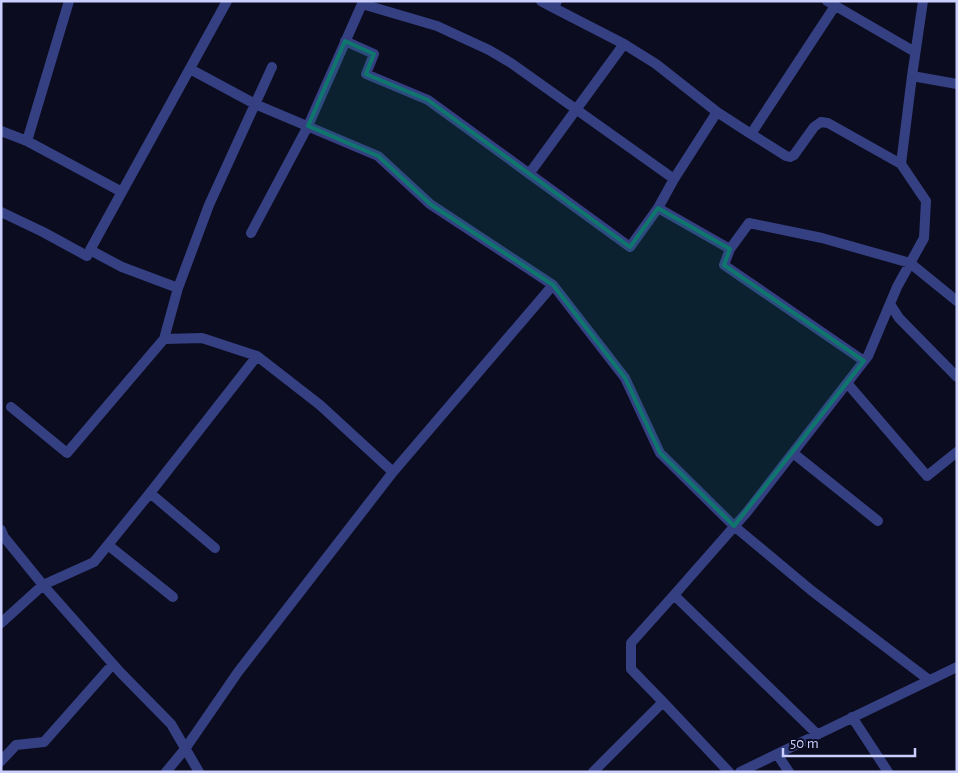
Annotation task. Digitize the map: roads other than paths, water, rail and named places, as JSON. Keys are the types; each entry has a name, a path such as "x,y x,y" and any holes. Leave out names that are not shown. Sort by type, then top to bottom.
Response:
{"street":[{"path":"27,141 69,1"},
{"path":"178,288 122,267 90,250 227,1"},
{"path":"541,1 556,4 656,64 717,112 786,156 794,155 814,127 821,122 828,123 900,164 926,201 924,238 897,287 868,356 734,526 631,643 631,669 729,772"},
{"path":"900,164 923,1"},
{"path":"251,233 308,126 362,4 437,26 489,50 511,63 674,179"},
{"path":"751,134 831,4 915,52"},
{"path":"346,41 374,54 366,74 428,100 630,247 658,208 674,179 717,112"},
{"path":"529,174 624,44"},
{"path":"11,407 67,453 164,339 178,288 209,205 272,66"},
{"path":"190,69 255,104 378,156 430,204 553,285 625,378 660,453 734,526 812,591 929,680"},
{"path":"912,76 957,84"},
{"path":"1,131 27,141 122,192"},
{"path":"658,208 730,249"},
{"path":"1,212 87,256"},
{"path":"864,361 724,265 730,249 749,223 822,238 910,263 957,302"},
{"path":"166,772 186,749 238,672 393,472 553,285"},
{"path":"890,304 899,318 957,377"},
{"path":"164,339 202,338 257,356 320,404 393,472"},
{"path":"1,623 43,585 94,562 257,356"},
{"path":"847,383 927,476 957,452"},
{"path":"792,453 878,521"},
{"path":"150,493 215,548"},
{"path":"1,530 43,585 113,664 171,724 199,772"},
{"path":"108,545 173,597"},
{"path":"674,595 817,734"},
{"path":"1,761 16,745 44,742 113,664"},
{"path":"740,772 957,667"},
{"path":"593,772 663,702"},
{"path":"852,717 888,772"},
{"path":"777,754 789,772"}]}
